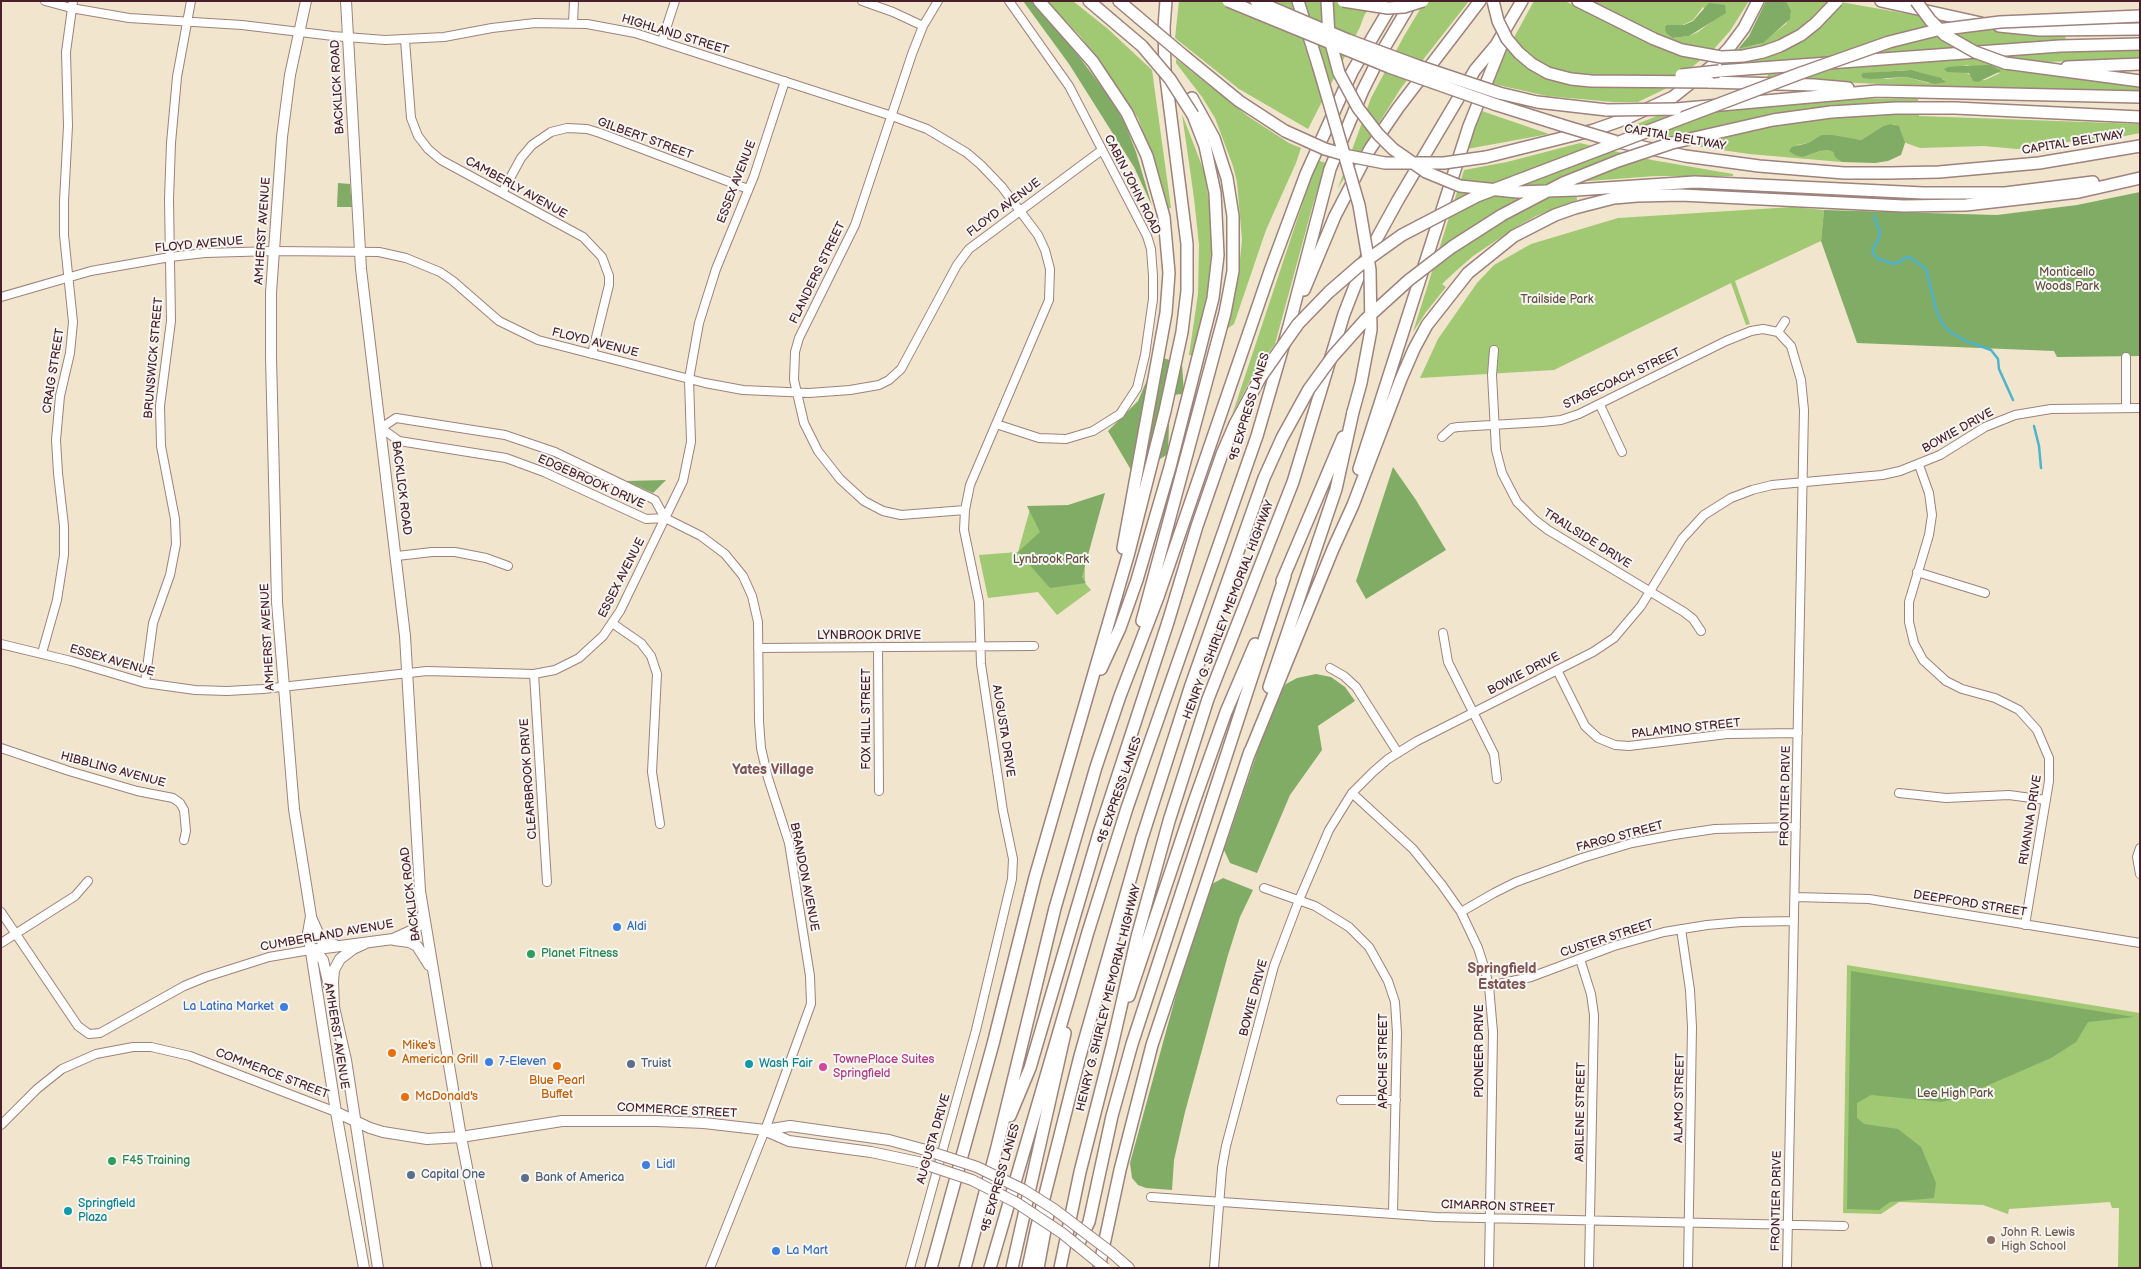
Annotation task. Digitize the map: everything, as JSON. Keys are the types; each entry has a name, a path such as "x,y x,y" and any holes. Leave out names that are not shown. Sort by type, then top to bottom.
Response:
{"highway":[{"path":"1039,1 1093,62 1127,113 1153,175 1166,236 1168,289 1163,337 1105,633"},
{"path":"1089,1 1167,68 1192,98 1210,130 1227,178 1233,216 1233,271 1221,330 1120,696"},
{"path":"1119,1 1239,101 1285,131 1324,149 1349,156 1384,163 1444,164 1486,157 1594,130 1625,120 1673,97 1712,66 1729,48 1744,28 1758,3"},
{"path":"931,1268 993,1044 1035,876 1129,552 1165,411 1182,332 1187,292 1185,222 1163,47 1166,1"},
{"name":"CAPITAL BELTWAY","path":"1228,1 1389,67 1497,98 1561,126 1614,141 1685,156 1759,166 1825,171 1939,172 2038,163 2140,146"},
{"path":"1256,1 1497,98 1606,110 1676,109 1877,91"},
{"path":"1100,1268 1120,1170 1152,1045 1248,757 1263,704 1336,489 1361,383 1370,330 1371,284 1366,237 1348,164 1298,1"},
{"path":"1327,1 1329,36 1339,73 1366,119 1393,149 1426,172 1460,186 1517,192 1695,182 1923,193 2005,193 2140,174"},
{"path":"1343,1 1388,8 1404,7 1423,1"},
{"path":"965,1268 997,1148 1066,866 1120,696 1158,597 1267,280 1306,174 1352,72 1394,1"},
{"path":"1289,326 1317,212 1330,169 1363,90 1383,50 1412,1"},
{"path":"1289,326 1335,216 1370,149 1398,108 1480,1"},
{"path":"1493,1 1498,21 1507,39 1518,53 1548,73 1571,79 1612,82 1814,85 1877,91 2140,97"},
{"path":"1578,1 1654,39 1702,55 1721,57 1757,53 1780,46 1816,24 1837,1"},
{"path":"1881,1 1966,21 2040,30 2140,29"},
{"path":"1916,1 1930,20 1945,35 1982,55 2005,63 2140,81"},
{"path":"1332,549 1469,126 1499,51 1522,3"},
{"name":"HENRY G. SHIRLEY MEMORIAL HIGHWAY","path":"1060,1268 1080,1172 1112,1046 1139,927 1181,781 1236,626 1293,482 1344,314 1365,260 1408,184 1475,70 1496,45 1522,3"},
{"path":"997,1148 1030,1068 1099,833 1168,622 1197,526 1222,454 1235,424 1260,378 1298,324 1328,292 1360,265 1402,235 1477,196 1800,73 1889,42 1937,30 2000,22 2140,16"},
{"path":"1612,82 1719,71 2060,46 2140,44"},
{"path":"1088,697 1116,638 1137,580 1170,467 1213,298 1218,255 1215,193 1205,146 1192,115 1170,79 1142,46"},
{"path":"2005,63 2046,67 2140,64"},
{"path":"1028,1268 1095,1002 1142,838 1212,624 1250,515 1275,454 1295,413 1324,368 1348,338 1386,300 1429,264 1502,216 1563,183 1618,161 1686,140 1773,120 1831,112 1920,108 2140,117"},
{"path":"1248,757 1332,549 1353,505 1401,379 1427,325 1455,288 1483,259 1514,236 1555,215 1614,198 1658,195 1904,206 1966,204 2079,192 2140,178"},
{"name":"95 EXPRESS LANES","path":"990,1268 1088,932 1127,808 1257,436 1289,326"},
{"path":"1112,1046 1178,847 1226,712 1353,412"},
{"path":"1078,1246 1086,1232 1093,1208 1112,1116 1132,1044 1285,576"},
{"path":"1011,1268 1088,932"},
{"path":"1038,1268 1061,1131"}],"main road":[{"name":"AMHERST AVENUE","path":"306,1 290,75 282,137 271,311 277,602 294,809 311,916 308,933 310,950 364,1268"},
{"name":"BACKLICK ROAD","path":"346,1 360,251 397,556 408,673 417,860 423,910 461,1136 487,1268"},
{"name":"CUMBERLAND AVENUE","path":"310,950 392,940 415,929 421,920 423,910"},
{"path":"311,916 321,940 324,943 341,946"},
{"name":"BACKLICK ROAD","path":"392,940 409,942 417,946 428,961 434,977"},
{"name":"AMHERST AVENUE","path":"364,944 346,953 336,964 333,976 334,1007 346,1060 378,1268"},
{"path":"310,950 318,954 323,960 334,1007"},
{"name":"COMMERCE STREET","path":"336,1112 370,1128 409,1137 443,1139 545,1123 585,1120 704,1123 765,1130 790,1126 889,1140 963,1162 993,1174 1038,1199 1086,1232 1129,1268"},
{"name":"COMMERCE STREET","path":"765,1130 789,1141 870,1152 918,1162 958,1175 1002,1195 1046,1221 1105,1268"}],"street":[{"name":"HIGHLAND STREET","path":"46,1 129,18 250,25 348,37 405,40 444,37 515,24 573,23 612,28 662,41 927,129 967,153 994,178 1019,210"},
{"name":"BRUNSWICK STREET","path":"145,683 152,623 170,575 176,544 175,519 164,472 160,426 162,385 171,321 169,200 171,144 177,77 191,1"},
{"path":"573,23 574,1"},
{"path":"662,41 676,1"},
{"path":"862,1 893,12 923,26"},
{"name":"FLANDERS STREET","path":"938,1 923,26 912,54 855,225 799,338 794,372 796,393 804,423 818,451 840,479 864,501 883,511 901,515 965,510"},
{"name":"CABIN JOHN ROAD","path":"996,424 1021,433 1050,440 1075,438 1093,431 1112,420 1126,407 1136,388 1149,329 1153,299 1153,260 1147,236 1062,74 1009,1"},
{"name":"CRAIG STREET","path":"42,653 57,600 64,555 64,526 56,440 60,396 72,335 72,304 64,235 64,201 68,126 66,52 72,5"},
{"name":"CAMBERLY AVENUE","path":"405,40 409,111 418,136 428,149 441,160 583,238 602,257 609,276 609,285 592,354"},
{"name":"ESSEX AVENUE","path":"1,644 42,653 145,683 195,690 227,691 446,670 534,674 555,670 579,658 600,640 612,623 680,489 688,465 692,428 689,378 696,339 707,296 723,250 748,189 785,82"},
{"name":"GILBERT STREET","path":"502,193 521,158 532,145 551,132 568,128 587,129 600,133 748,189"},
{"name":"FLOYD AVENUE","path":"1,297 114,266 205,253 360,251 389,253 421,263 453,281 488,313 511,328 538,340 743,390 796,393 829,392 872,387 884,383 898,373 907,360 963,255 976,242 1102,150"},
{"name":"AUGUSTA DRIVE","path":"910,1268 976,1030 1012,879 1013,859 1003,811 981,664 979,602 966,545 965,510 970,485 1046,308 1050,290 1050,269 1045,250 1038,235 1019,210"},
{"path":"1778,332 1785,321"},
{"name":"STAGECOACH STREET","path":"1442,437 1452,428 1458,427 1561,420 1600,405 1743,334 1763,329 1778,332"},
{"name":"FRONTIER DRIVE","path":"1778,332 1791,346 1801,380 1804,410 1787,1268"},
{"name":"TRAILSIDE DRIVE","path":"1494,350 1492,375 1496,450 1502,473 1511,493 1525,510 1548,530 1684,612 1693,619 1701,631"},
{"path":"2126,357 2126,408"},
{"path":"1600,405 1622,452"},
{"name":"BOWIE DRIVE","path":"1214,1268 1222,1168 1229,1134 1274,966 1299,900 1329,830 1352,793 1373,772 1398,753 1593,652 1614,638 1633,617 1682,539 1711,510 1731,498 1772,485 1882,475 1919,465 1940,455 1985,427 2015,415 2051,409 2140,408"},
{"name":"EDGEBROOK DRIVE","path":"396,418 505,435 555,452 655,500 665,518 646,519 544,472 506,458 399,441 381,428 396,418"},
{"name":"RIVANNA DRIVE","path":"1919,465 1930,493 1932,515 1929,535 1910,594 1908,613 1910,633 1918,651 1930,668 1946,681 1962,689 2007,703 2019,710 2031,722 2042,738 2049,758 2050,776 2025,925"},
{"name":"BRANDON AVENUE","path":"665,518 711,542 725,554 748,585 755,603 758,622 761,748 768,778 789,844 811,989 811,1004 806,1022 710,1268"},
{"path":"397,556 432,552 454,552 486,558 508,566"},
{"path":"1917,572 1985,593"},
{"path":"612,623 641,643 651,656 657,674 652,772 660,824"},
{"path":"1443,633 1448,662 1494,754 1497,779"},
{"name":"LYNBROOK DRIVE","path":"758,648 1034,646"},
{"name":"FOX HILL STREET","path":"878,647 879,791"},
{"path":"1330,668 1344,676 1356,687 1398,753"},
{"name":"PALAMINO STREET","path":"1557,670 1585,726 1598,738 1615,745 1629,746 1727,734 1798,734"},
{"name":"CLEARBROOK DRIVE","path":"534,674 548,882"},
{"name":"HIBBLING AVENUE","path":"1,748 60,769 137,791 173,798 180,803 184,810 186,830 184,840"},
{"name":"PIONEER DRIVE","path":"1352,793 1413,849 1461,912 1478,948 1489,986 1493,1032 1488,1268"},
{"path":"1899,793 1946,798 2009,794 2046,800"},
{"name":"FARGO STREET","path":"1461,912 1494,892 1516,882 1582,858 1632,843 1716,829 1796,827"},
{"path":"2140,848 2137,857 2140,874"},
{"path":"1,942 75,896 88,881"},
{"name":"APACHE STREET","path":"1264,888 1326,912 1349,926 1369,947 1384,970 1397,1015 1393,1213"},
{"name":"DEEPFORD STREET","path":"1795,897 1869,900 2140,943"},
{"name":"CUMBERLAND AVENUE","path":"1,912 68,1012 82,1030 95,1035 184,986 206,977 249,963 310,950"},
{"name":"CUSTER STREET","path":"1489,986 1531,977 1621,944 1681,929 1741,922 1794,921"},
{"name":"ALAMO STREET","path":"1681,929 1690,990 1692,1027 1688,1268"},
{"name":"ABILENE STREET","path":"1580,959 1591,994 1594,1015 1589,1268"},
{"name":"COMMERCE STREET","path":"1,1125 37,1089 62,1069 96,1054 132,1047 151,1047 190,1056 336,1112"},
{"path":"1341,1100 1396,1100"},
{"name":"CIMARRON STREET","path":"1151,1197 1489,1219 1844,1226"}],"green space":[{"path":"1023,1 1031,1 1053,22 1113,102 1125,124 1136,152 1152,206 1134,167 1069,64"},
{"path":"1047,1 1073,1 1108,29 1152,70 1171,208 1167,209 1157,170 1138,118 1081,37"},
{"path":"1179,1 1373,1 1308,129 1239,89 1175,38"},
{"path":"1425,1 1469,1 1401,88 1338,188 1371,98"},
{"path":"1534,1 1565,1 1652,44 1656,34 1591,1 1749,1 1730,31 1713,50 1665,89 1638,102 1613,102 1547,96 1489,83","holes":["1703,7 1714,20 1689,36 1672,38 1666,33 1693,20"]},
{"path":"1766,1 1786,1 1791,11 1790,19 1763,43 1738,49 1749,36"},
{"path":"1786,1 1835,1 1999,30 2065,35 2066,40 1725,66 1738,49 1760,44 1786,24 1791,14"},
{"path":"1709,3 1725,5 1726,13 1689,36 1672,38 1666,33 1665,27 1667,25 1684,25 1693,21"},
{"path":"2140,48 2140,59 2047,62 1999,55"},
{"path":"1975,58 2015,71 2140,87 2140,91 1927,86 1767,79 1768,74","holes":["1967,65 2000,73 1985,80 1972,79 1971,75 1964,72 1945,71","1906,70 1918,72 1945,80 1928,83 1906,77 1886,79 1872,73"]},
{"path":"1176,59 1249,117 1289,143 1301,148 1266,230 1234,324 1227,329 1238,279 1242,240 1237,182 1215,118 1202,97 1176,63"},
{"path":"1991,65 2001,71 1978,82 1973,81 1969,73 1947,72 1944,69 1948,67"},
{"path":"1911,70 1941,78 1946,82 1935,84 1906,77 1871,79 1863,78 1861,75 1863,73"},
{"path":"1918,98 1919,116 2140,124 2140,133 2105,140 2067,142 2017,149 1984,146 1920,148 1903,142 1900,129 1894,124 1883,126 1861,140 1821,135 1808,143 1797,145 1803,157 1828,150 1833,152 1842,162 1749,154 1701,147 1624,129 1657,116 1860,99"},
{"path":"1479,110 1549,134 1467,149"},
{"path":"1182,114 1204,171 1212,239 1209,284 1193,356 1189,355 1198,294 1199,245"},
{"path":"1891,124 1899,126 1905,143 1901,155 1888,161 1875,163 1842,162 1836,158 1833,152 1828,150 1803,157 1789,151 1792,147 1808,143 1821,135 1861,140 1883,126"},
{"path":"1580,143 1652,160 1733,174 1733,176 1655,176 1575,182 1577,200 1536,216 1518,226 1473,256 1457,270 1442,284 1446,287 1413,332 1464,170 1507,162"},
{"path":"1317,160 1326,163 1275,344 1255,371 1232,415"},
{"path":"338,183 350,184 352,207 337,207"},
{"name":"Monticello Woods Park","path":"2140,192 2140,356 2057,357 2054,351 1857,343 1821,241 1824,210 1997,215 2077,205"},
{"name":"Trailside Park","path":"1792,207 1824,210 1821,241 1735,281 1750,324 1746,325 1731,283 1554,370 1420,378 1438,339 1477,283 1494,265 1531,244 1618,218"},
{"path":"1157,356 1182,364 1184,394 1170,395 1168,454 1134,475 1108,431 1138,401"},
{"path":"1393,467 1416,500 1446,550 1366,599 1356,581"},
{"path":"666,480 653,493 626,481"},
{"path":"1105,493 1082,577 1086,583 1050,588 1018,552 1040,532 1027,506 1068,505"},
{"name":"Lynbrook Park","path":"1030,509 1084,509 1085,583 1091,590 1057,615 1038,592 988,598 979,555 1018,552"},
{"path":"1316,674 1331,677 1345,687 1355,701 1318,726 1322,750 1290,795 1257,873 1230,863 1224,850 1276,697 1286,684 1297,678"},
{"path":"1223,878 1253,890 1240,917 1228,955 1185,1112 1174,1160 1172,1190 1146,1188 1138,1185 1132,1178 1130,1163 1187,955 1212,884"},
{"name":"Lee High Park","path":"1847,965 2140,1013 2140,1268 2118,1268 2119,1208 2112,1208 2110,1202 2009,1209 2008,1214 1983,1205 1899,1202 1881,1214 1843,1213"},
{"path":"1851,971 2134,1017 2088,1022 2076,1042 2051,1058 1961,1097 1942,1102 1871,1095 1857,1103 1857,1118 1864,1124 1898,1129 1921,1147 1936,1183 1934,1198 1890,1202 1879,1210 1847,1209"}],"waterway":[{"path":"1874,216 1880,232 1879,239 1873,248 1873,253 1877,258 1893,264 1906,257 1911,258 1926,269 1937,313 1943,324 1950,332 1966,341 1991,350 1998,359 1999,369 2013,400"},
{"path":"2034,426 2039,446 2041,468"}],"place":[{"name":"Aldi","path":"617,927"},
{"name":"Planet Fitness","path":"531,954"},
{"name":"La Latina Market","path":"284,1007"},
{"name":"Mike's American Grill","path":"392,1053"},
{"name":"7-Eleven","path":"489,1062"},
{"name":"Truist","path":"631,1064"},
{"name":"Wash Fair","path":"749,1064"},
{"name":"Blue Pearl Buffet","path":"557,1066"},
{"name":"TownePlace Suites Springfield","path":"823,1067"},
{"name":"McDonald's","path":"405,1097"},
{"name":"F45 Training","path":"112,1161"},
{"name":"Lidl","path":"646,1165"},
{"name":"Capital One","path":"411,1175"},
{"name":"Bank of America","path":"525,1178"},
{"name":"Springfield Plaza","path":"68,1211"},
{"name":"John R. Lewis High School","path":"1991,1240"},
{"name":"La Mart","path":"776,1251"}],"district":[{"name":"Yates Village","path":"773,770"},
{"name":"Springfield Estates","path":"1502,978"}]}
